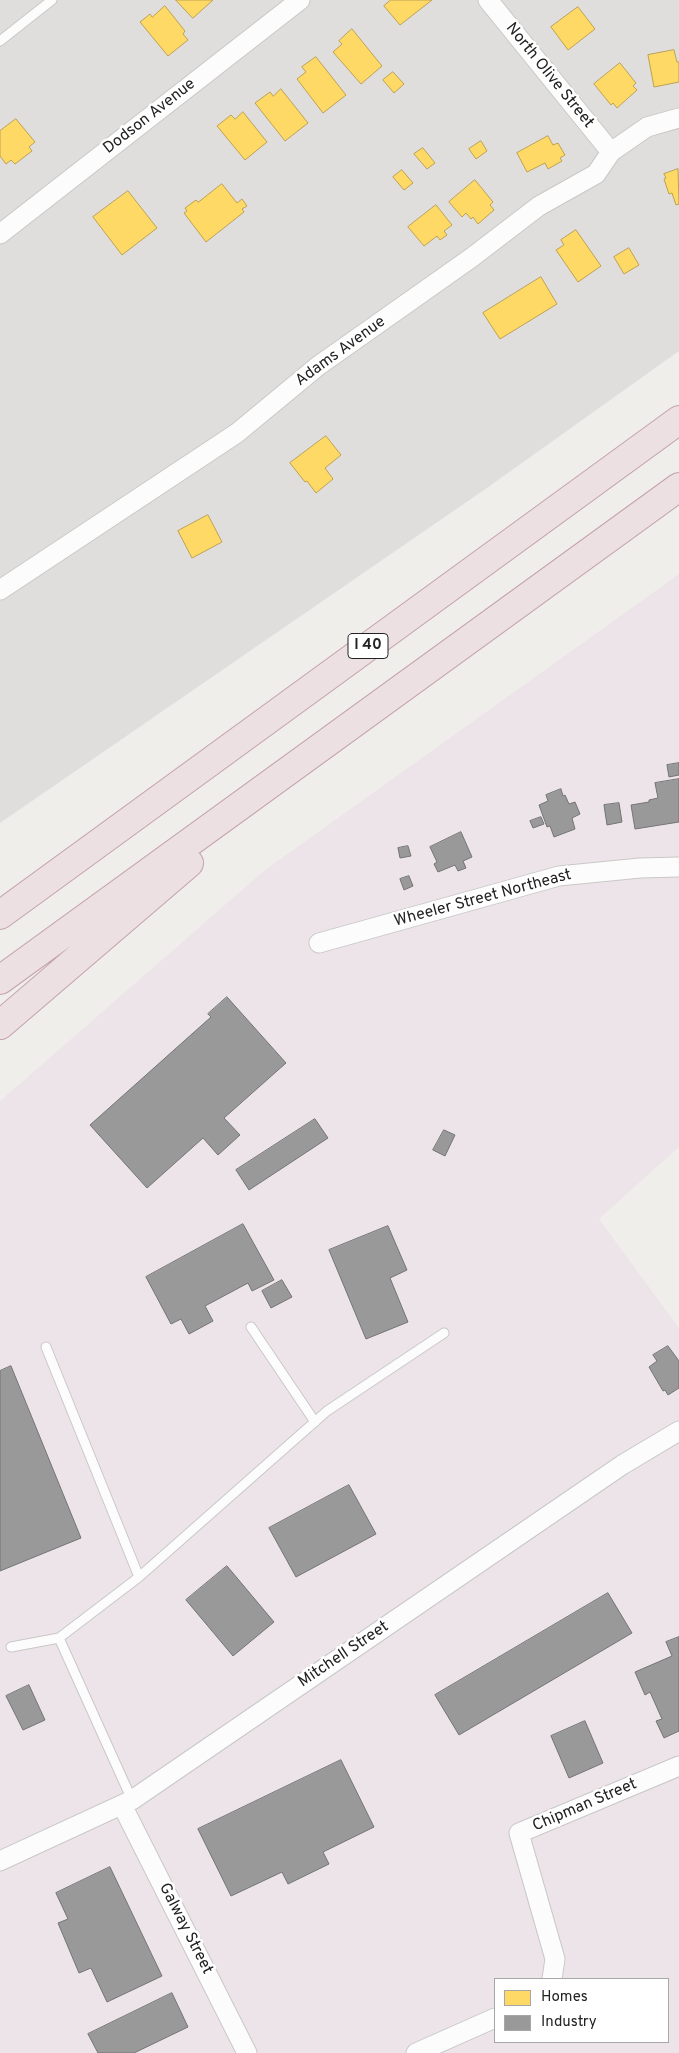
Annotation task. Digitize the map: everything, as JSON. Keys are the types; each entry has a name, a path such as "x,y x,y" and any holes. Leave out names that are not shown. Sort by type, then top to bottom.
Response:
{"highway":[{"name":"I 40","path":"0,915 679,420"},
{"path":"0,980 679,487"},
{"path":"0,1024 344,732"},
{"path":"0,905 58,872"}],"street":[{"name":"Dodson Avenue","path":"0,234 300,0"},
{"name":"North Olive Street","path":"488,0 611,152"},
{"name":"Adams Avenue","path":"0,590 237,433 318,366 471,258 540,206 596,174 611,152 648,127 679,118"},
{"name":"Wheeler Street Northeast","path":"319,943 560,876 640,868 679,867"},
{"name":"Mitchell Street","path":"0,1861 127,1802 622,1465 679,1431"},
{"name":"Chipman Street","path":"552,1978 555,1959 519,1833 679,1766"},
{"name":"Galway Street","path":"127,1802 247,2053"},
{"path":"416,2053 494,2018"}],"lane":[{"path":"0,41 52,0"},
{"path":"251,1326 315,1422"},
{"path":"11,1647 59,1638 139,1578 327,1411 444,1333"},
{"path":"46,1347 139,1578"},
{"path":"59,1638 127,1802"}],"shaded area":[{"path":"0,0 679,0 679,351 484,490 0,823"},
{"path":"679,574 679,1147 599,1219 679,1328 679,2053 0,2053 0,1101 265,870"}],"building: Homes":[{"path":"176,0 213,0 193,18"},
{"path":"391,0 432,0 400,25 384,6"},
{"path":"165,6 185,31 183,34 188,40 168,56 140,22 150,14 152,17"},
{"path":"578,7 595,29 568,50 551,27"},
{"path":"352,29 382,66 361,84 333,52 342,44 339,41"},
{"path":"674,50 677,62 679,62 679,82 654,87 648,55"},
{"path":"316,57 346,95 323,113 297,79 306,72 302,67"},
{"path":"620,63 636,83 633,86 637,90 617,108 613,103 611,105 594,84"},
{"path":"393,72 404,84 394,93 383,80"},
{"path":"281,89 308,123 285,141 255,103 270,92 273,96"},
{"path":"243,112 267,142 245,160 217,126 231,115 235,119"},
{"path":"16,119 35,142 29,147 32,151 15,164 11,160 6,164 0,156 0,131"},
{"path":"548,136 553,145 558,143 565,155 560,158 562,161 548,169 545,163 527,172 517,153"},
{"path":"481,141 487,151 476,159 469,149"},
{"path":"423,148 435,163 427,169 414,154"},
{"path":"678,169 679,204 676,205 672,193 669,194 664,174"},
{"path":"402,170 413,183 404,190 393,177"},
{"path":"475,180 493,202 490,205 494,210 478,224 473,217 471,219 466,213 462,217 449,202"},
{"path":"222,184 237,203 242,199 247,206 242,209 244,212 206,242 184,213 187,211 185,208 196,200 198,202"},
{"path":"128,191 157,228 122,255 93,217"},
{"path":"436,205 452,225 444,231 447,235 440,240 437,236 424,246 408,227"},
{"path":"576,230 601,266 578,282 556,250 564,245 561,240"},
{"path":"629,248 639,265 624,274 614,257"},
{"path":"541,277 557,304 500,339 483,313"},
{"path":"326,436 341,455 325,468 333,479 316,493 290,463"},
{"path":"208,515 222,542 192,558 178,531"}],"building: Industry":[{"path":"679,763 679,775 669,777 667,765"},
{"path":"679,779 679,822 635,829 631,805 649,802 649,800 658,798 655,783"},
{"path":"561,789 563,796 565,795 569,804 575,802 580,814 572,818 575,829 554,837 550,826 547,827 539,805 548,801 546,795"},
{"path":"619,803 622,822 607,825 604,805"},
{"path":"541,817 544,824 533,828 530,821"},
{"path":"461,832 472,857 463,861 466,868 458,871 455,865 438,872 434,864 437,862 430,847"},
{"path":"408,846 411,856 400,858 398,848"},
{"path":"409,876 413,886 404,890 400,879"},
{"path":"227,997 286,1063 224,1118 240,1135 218,1155 203,1138 147,1188 90,1125 211,1017 208,1014"},
{"path":"315,1119 328,1138 249,1190 236,1170"},
{"path":"444,1130 455,1135 445,1156 433,1150"},
{"path":"243,1224 274,1280 252,1291 248,1283 205,1306 213,1321 189,1334 181,1319 171,1324 146,1277"},
{"path":"388,1226 407,1270 390,1278 408,1322 366,1339 329,1250"},
{"path":"282,1280 292,1297 271,1308 262,1291"},
{"path":"668,1346 679,1361 679,1388 668,1395 665,1390 663,1391 649,1367 657,1361 653,1355"},
{"path":"11,1366 81,1538 0,1571 0,1371"},
{"path":"349,1485 376,1534 296,1577 269,1528"},
{"path":"227,1566 274,1622 233,1656 186,1600"},
{"path":"608,1593 632,1633 459,1735 435,1695"},
{"path":"679,1637 679,1731 664,1738 656,1721 662,1719 650,1692 645,1695 635,1672 672,1656 666,1642"},
{"path":"29,1685 45,1720 23,1730 6,1696"},
{"path":"585,1721 603,1763 569,1778 551,1736"},
{"path":"341,1760 374,1827 323,1852 329,1864 288,1884 282,1872 231,1896 198,1829"},
{"path":"110,1867 162,1976 107,2002 91,1968 79,1973 58,1923 68,1919 56,1893"},
{"path":"172,1993 188,2027 134,2053 98,2053 88,2034"}]}
